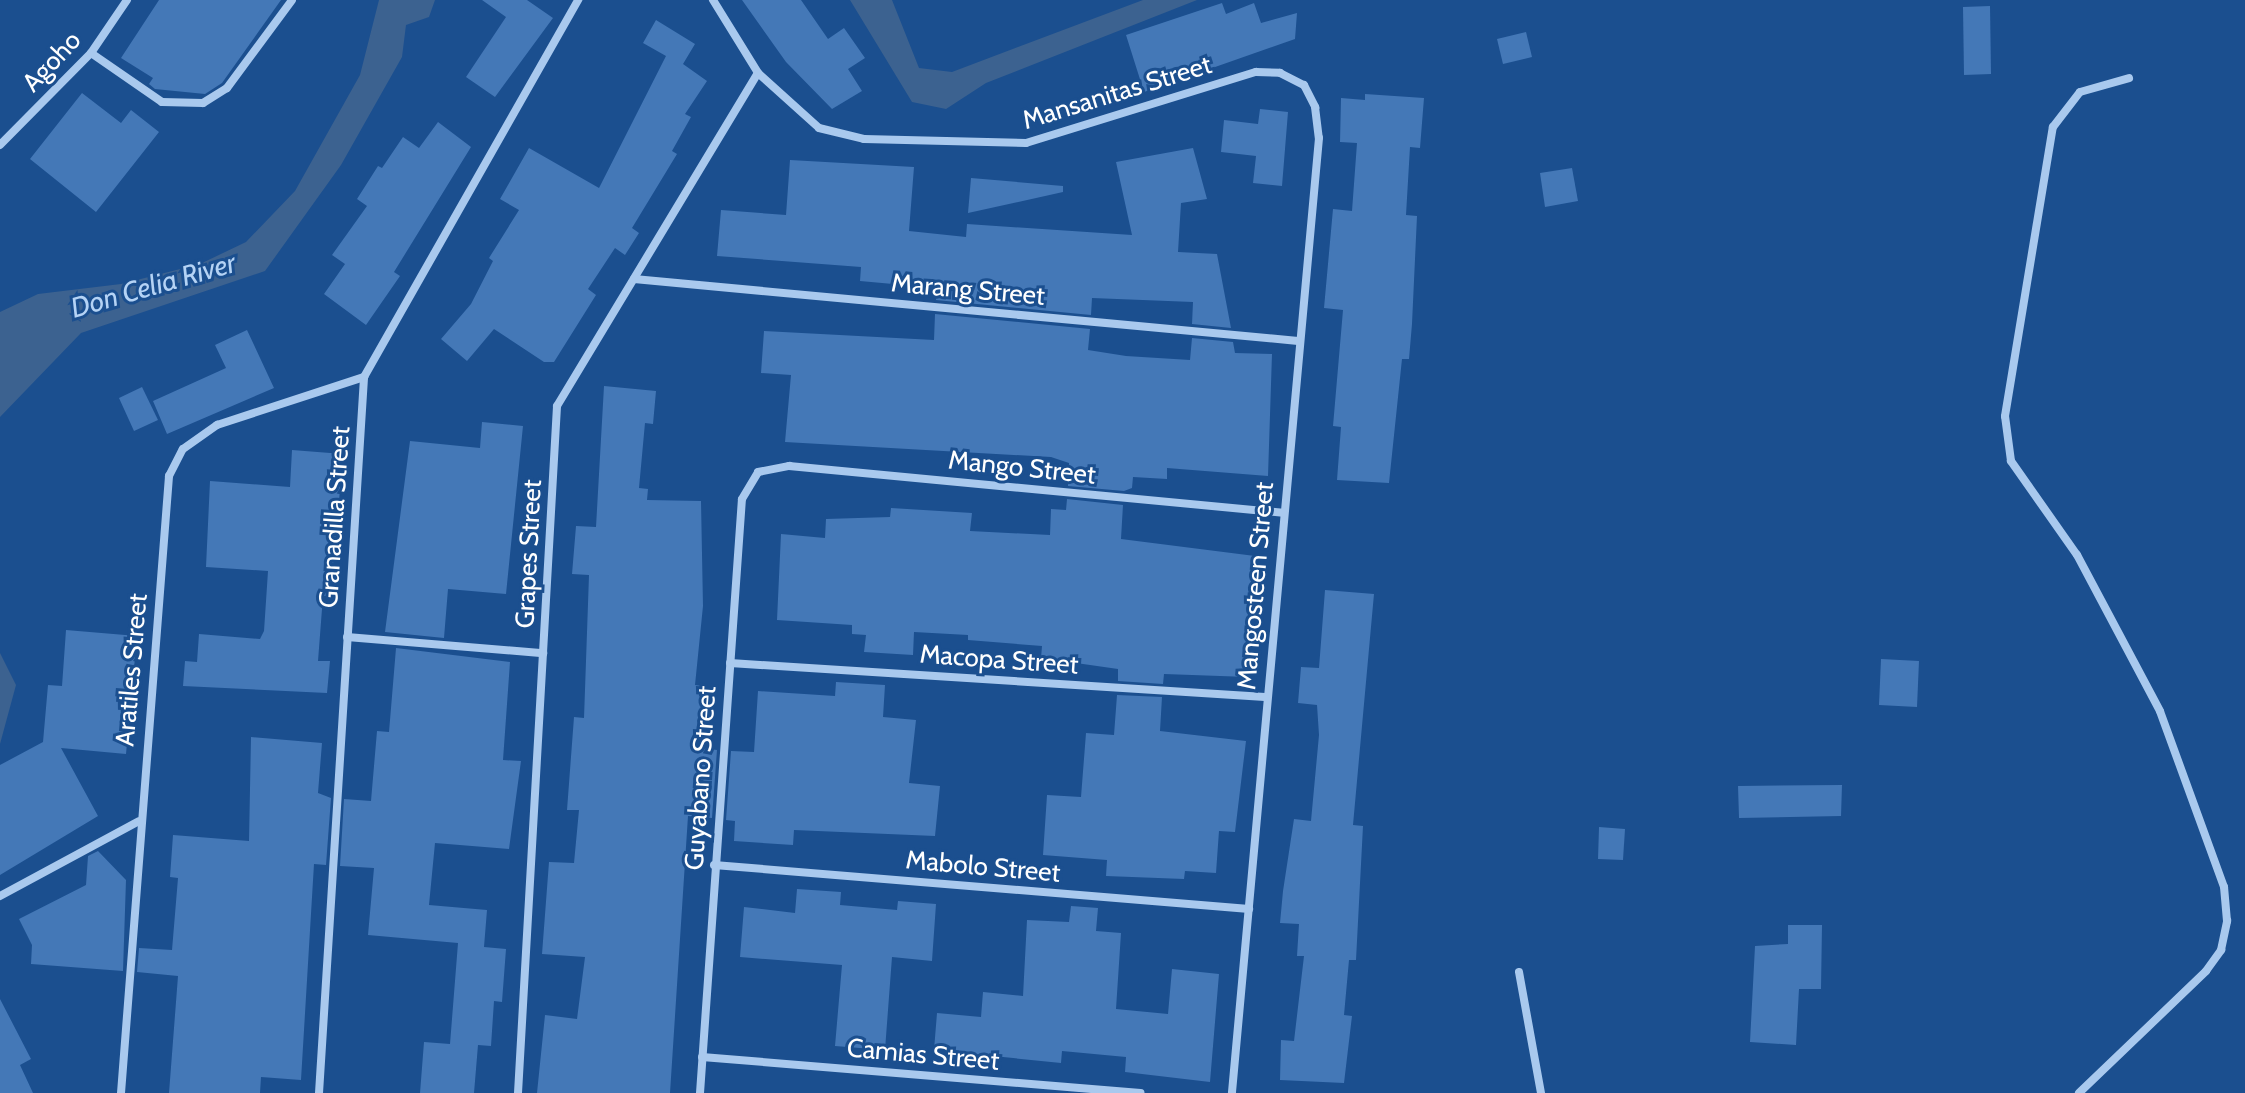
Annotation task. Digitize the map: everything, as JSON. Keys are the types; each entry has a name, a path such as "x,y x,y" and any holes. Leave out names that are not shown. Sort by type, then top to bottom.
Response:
{"street":[{"name":"Agoho","path":"0,145 91,53 127,0"},
{"path":"91,53 162,102 203,103 227,88 292,0"},
{"name":"Granadilla Street","path":"319,1093 364,377 578,0"},
{"name":"Mansanitas Street","path":"713,0 758,73 819,128 864,139 975,146 1026,143 1256,72 1280,73 1304,85"},
{"name":"Grapes Street","path":"518,1093 557,406 758,73"},
{"path":"2079,1093 2206,971 2221,950 2227,921 2224,887 2160,711 2077,555 2011,461 2005,416 2053,127 2080,92 2129,78"},
{"name":"Mangosteen Street","path":"1232,1093 1265,697 1319,138 1315,107 1304,85"},
{"name":"Marang Street","path":"634,279 1298,341"},
{"name":"Aratiles Street","path":"121,1093 139,821 169,476 183,449 217,425 364,377"},
{"name":"Mango Street","path":"758,472 789,466 1283,513"},
{"name":"Guyabano Street","path":"700,1093 742,499 758,472"},
{"path":"347,637 543,653"},
{"name":"Macopa Street","path":"730,663 1265,697"},
{"path":"0,896 139,821"},
{"name":"Mabolo Street","path":"714,865 1249,909"},
{"path":"1519,972 1541,1093"},
{"name":"Camias Street","path":"702,1057 1141,1093"}],"water":[{"name":"Don Celia River","path":"379,0 435,0 429,17 406,25 402,57 341,165 265,271 81,333 0,417 0,312 38,294 121,284 200,264 246,242 295,191 360,75"},
{"path":"850,0 892,0 919,68 952,72 1143,0 1197,0 986,83 946,109 912,102"},
{"path":"0,653 16,685 0,744"}],"building":[{"path":"159,0 281,0 222,83 205,94 155,89 149,84 153,78 121,58"},
{"path":"482,0 527,0 553,18 495,97 466,77 506,17"},
{"path":"742,0 801,0 828,39 844,28 865,58 848,69 862,91 832,109 786,62"},
{"path":"1222,3 1226,14 1254,3 1261,23 1297,13 1295,39 1144,92 1126,35"},
{"path":"1990,6 1991,74 1964,75 1963,7"},
{"path":"656,20 695,44 683,64 707,81 685,114 691,117 672,151 677,154 632,228 639,233 625,255 615,248 588,289 596,295 554,362 544,362 494,329 467,361 441,339 471,304 493,261 489,258 519,210 500,199 529,148 599,188 666,56 643,43"},
{"path":"1526,32 1532,57 1503,64 1497,39"},
{"path":"82,93 121,123 131,110 159,132 96,212 30,159"},
{"path":"1365,94 1424,98 1420,148 1410,147 1406,215 1417,216 1412,324 1409,359 1402,359 1389,483 1337,480 1341,427 1333,426 1343,310 1324,308 1333,209 1352,211 1357,143 1340,142 1341,98 1365,100"},
{"path":"1260,109 1288,112 1282,186 1253,183 1256,156 1221,152 1224,120 1258,124"},
{"path":"438,122 471,147 394,272 400,276 366,325 324,294 345,264 332,255 367,206 357,199 378,166 382,168 403,137 419,148"},
{"path":"1193,148 1207,199 1181,203 1178,252 1217,254 1231,328 1192,324 1193,302 1092,298 1091,315 936,300 937,288 860,281 861,267 717,256 721,210 786,215 790,160 914,167 909,231 966,237 967,224 1132,235 1116,162"},
{"path":"1572,168 1578,201 1545,207 1540,173"},
{"path":"971,178 1063,186 1063,192 968,213"},
{"path":"935,314 1090,329 1088,350 1126,356 1190,360 1192,338 1233,342 1235,353 1272,354 1268,476 1167,468 1167,479 1133,477 1132,488 1124,491 1068,486 1069,463 1051,457 785,442 791,375 761,373 764,331 934,340"},
{"path":"247,330 274,388 167,434 153,401 226,368 215,345"},
{"path":"604,386 656,391 653,424 645,423 639,488 648,489 647,500 701,501 703,606 695,685 702,686 699,748 717,750 712,818 688,816 670,1093 537,1093 545,1015 577,1019 585,957 542,954 549,862 574,863 579,810 567,810 574,717 584,718 589,575 572,574 576,526 596,527"},
{"path":"142,387 158,420 134,431 119,398"},
{"path":"482,422 523,426 506,594 448,589 444,638 385,632 410,441 480,448"},
{"path":"292,450 343,454 331,596 323,596 318,661 330,661 327,693 183,686 185,661 197,662 199,634 260,639 264,631 268,571 206,567 210,481 290,487"},
{"path":"1067,499 1123,505 1121,539 1255,556 1248,677 1164,674 1163,684 1118,681 1118,669 1041,658 1042,646 968,640 968,635 914,632 913,655 864,652 866,635 852,634 852,625 777,620 781,534 825,538 826,519 890,517 891,508 972,513 970,531 1050,535 1051,509 1066,510"},
{"path":"1325,590 1374,594 1353,825 1363,826 1356,960 1349,960 1344,1015 1352,1016 1344,1083 1280,1080 1281,1040 1294,1041 1304,956 1297,956 1299,924 1280,923 1283,891 1294,819 1311,821 1319,735 1317,705 1298,703 1301,667 1319,668"},
{"path":"66,630 137,636 126,754 61,748 98,816 0,875 0,765 43,742 48,685 62,686"},
{"path":"396,648 510,662 503,760 521,761 509,849 435,843 429,905 487,910 484,947 506,949 502,1002 494,1001 491,1046 478,1045 474,1093 420,1093 424,1042 450,1044 458,943 368,935 374,868 340,866 344,799 371,801 377,731 389,732"},
{"path":"1881,659 1919,661 1917,707 1879,705"},
{"path":"836,682 885,685 883,717 916,720 909,783 940,786 935,836 794,830 793,845 734,841 735,821 726,820 731,751 754,752 758,691 835,696"},
{"path":"1117,695 1162,697 1160,731 1246,741 1235,832 1219,831 1216,873 1185,871 1184,879 1106,876 1107,860 1043,855 1047,795 1081,797 1086,733 1114,735"},
{"path":"251,737 322,743 318,793 331,798 326,865 314,864 301,1080 261,1077 260,1093 169,1093 178,976 137,972 139,948 172,950 178,878 170,877 173,835 249,841"},
{"path":"1842,785 1841,816 1739,818 1738,786"},
{"path":"1599,827 1625,829 1623,860 1598,859"},
{"path":"98,851 126,880 123,971 31,964 32,945 19,919 86,885 88,856"},
{"path":"797,889 841,892 840,905 897,910 898,901 936,904 932,961 892,957 885,1050 835,1046 842,965 740,957 744,907 795,913"},
{"path":"1071,906 1098,908 1096,931 1121,933 1116,1009 1168,1014 1172,969 1219,974 1210,1082 1125,1072 1126,1057 1062,1051 1061,1063 934,1050 937,1013 981,1017 983,992 1023,996 1027,920 1069,922"},
{"path":"1788,925 1822,925 1821,989 1799,989 1796,1045 1750,1042 1755,946 1788,944"},
{"path":"0,999 31,1059 20,1065 33,1093 0,1093"}]}
